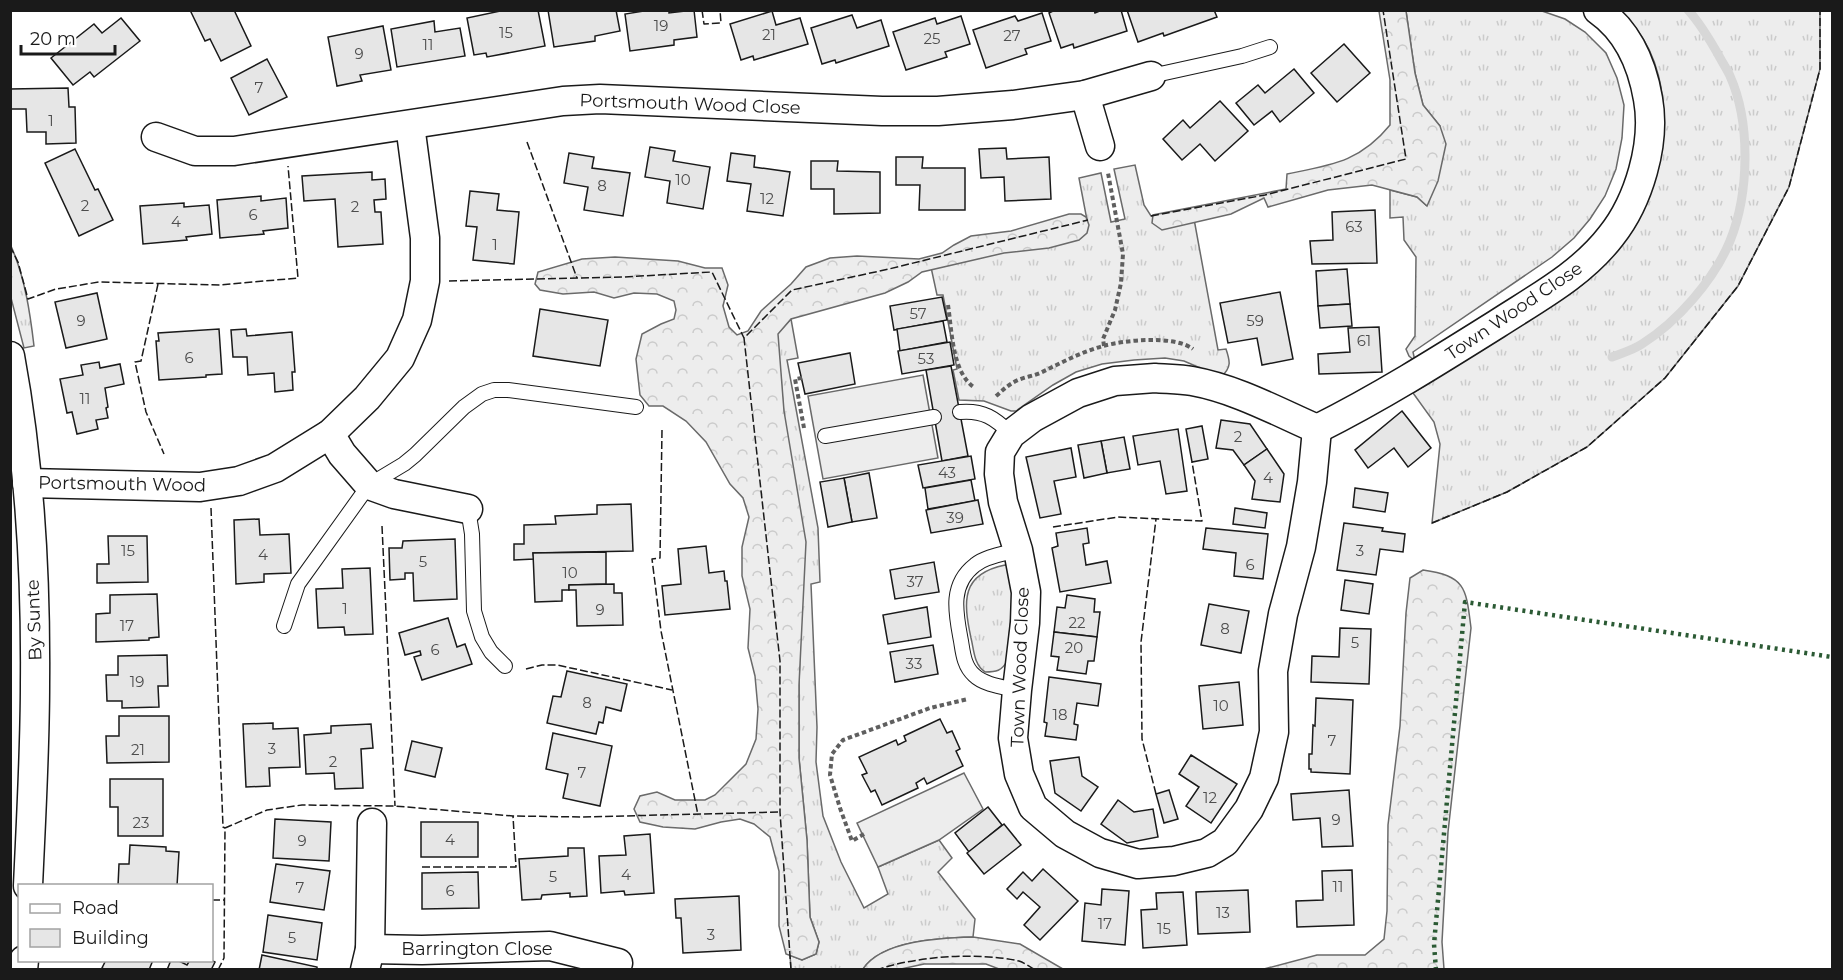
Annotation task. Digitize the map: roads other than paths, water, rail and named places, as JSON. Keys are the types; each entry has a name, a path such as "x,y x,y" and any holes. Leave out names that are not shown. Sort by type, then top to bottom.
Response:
{"street":[{"name":"Town Wood Close","path":"1011,434 1000,452 999,474 1026,592 1013,738 1019,774 1034,807 1065,834 1100,853 1138,864 1173,861 1207,853 1225,842 1249,809 1264,778 1274,732 1273,671 1282,614 1301,547 1312,482 1317,429 1365,405 1426,369 1562,283 1588,262 1612,235 1630,203 1642,174 1649,139 1649,107 1644,79 1634,51 1620,31 1598,10"},
{"name":"Portsmouth Wood Close","path":"156,137 195,151 234,151 563,101 600,99 882,111 938,111 1013,105 1085,95 1151,76"},
{"path":"1085,95 1104,159"},
{"name":"Portsmouth Wood","path":"27,483 200,487 239,481 274,468 330,434 367,398 400,358 417,320 424,281 425,238 410,125"},
{"name":"By Sunte","path":"10,356 19,402 27,483 35,635 22,749 28,884"},
{"path":"1011,434 1032,418 1078,393 1115,381 1155,378 1191,381 1213,386 1249,398 1317,429"},
{"path":"330,434 342,454 369,485 394,494 468,509"},
{"path":"367,959 372,823"},
{"name":"Barrington Close","path":"367,959 422,950 550,946 618,963"}],"lane":[{"name":"Portsmouth Wood Close","path":"1151,76 1242,56 1270,47"},
{"path":"284,626 297,584 369,485 416,455 464,407 482,393 494,390 636,407"},
{"path":"960,412 984,413 1011,434"},
{"path":"825,436 934,417"},
{"path":"468,509 472,534 474,611 482,637 490,652 505,666"},
{"path":"1017,690 989,683 974,675 965,662 955,609 963,576 983,560 1018,550"}],"waterway":[{"path":"1612,357 1635,348 1655,335 1693,299 1723,256 1730,241 1741,202 1745,158 1742,115 1737,95 1729,73 1716,50 1688,10"}]}
